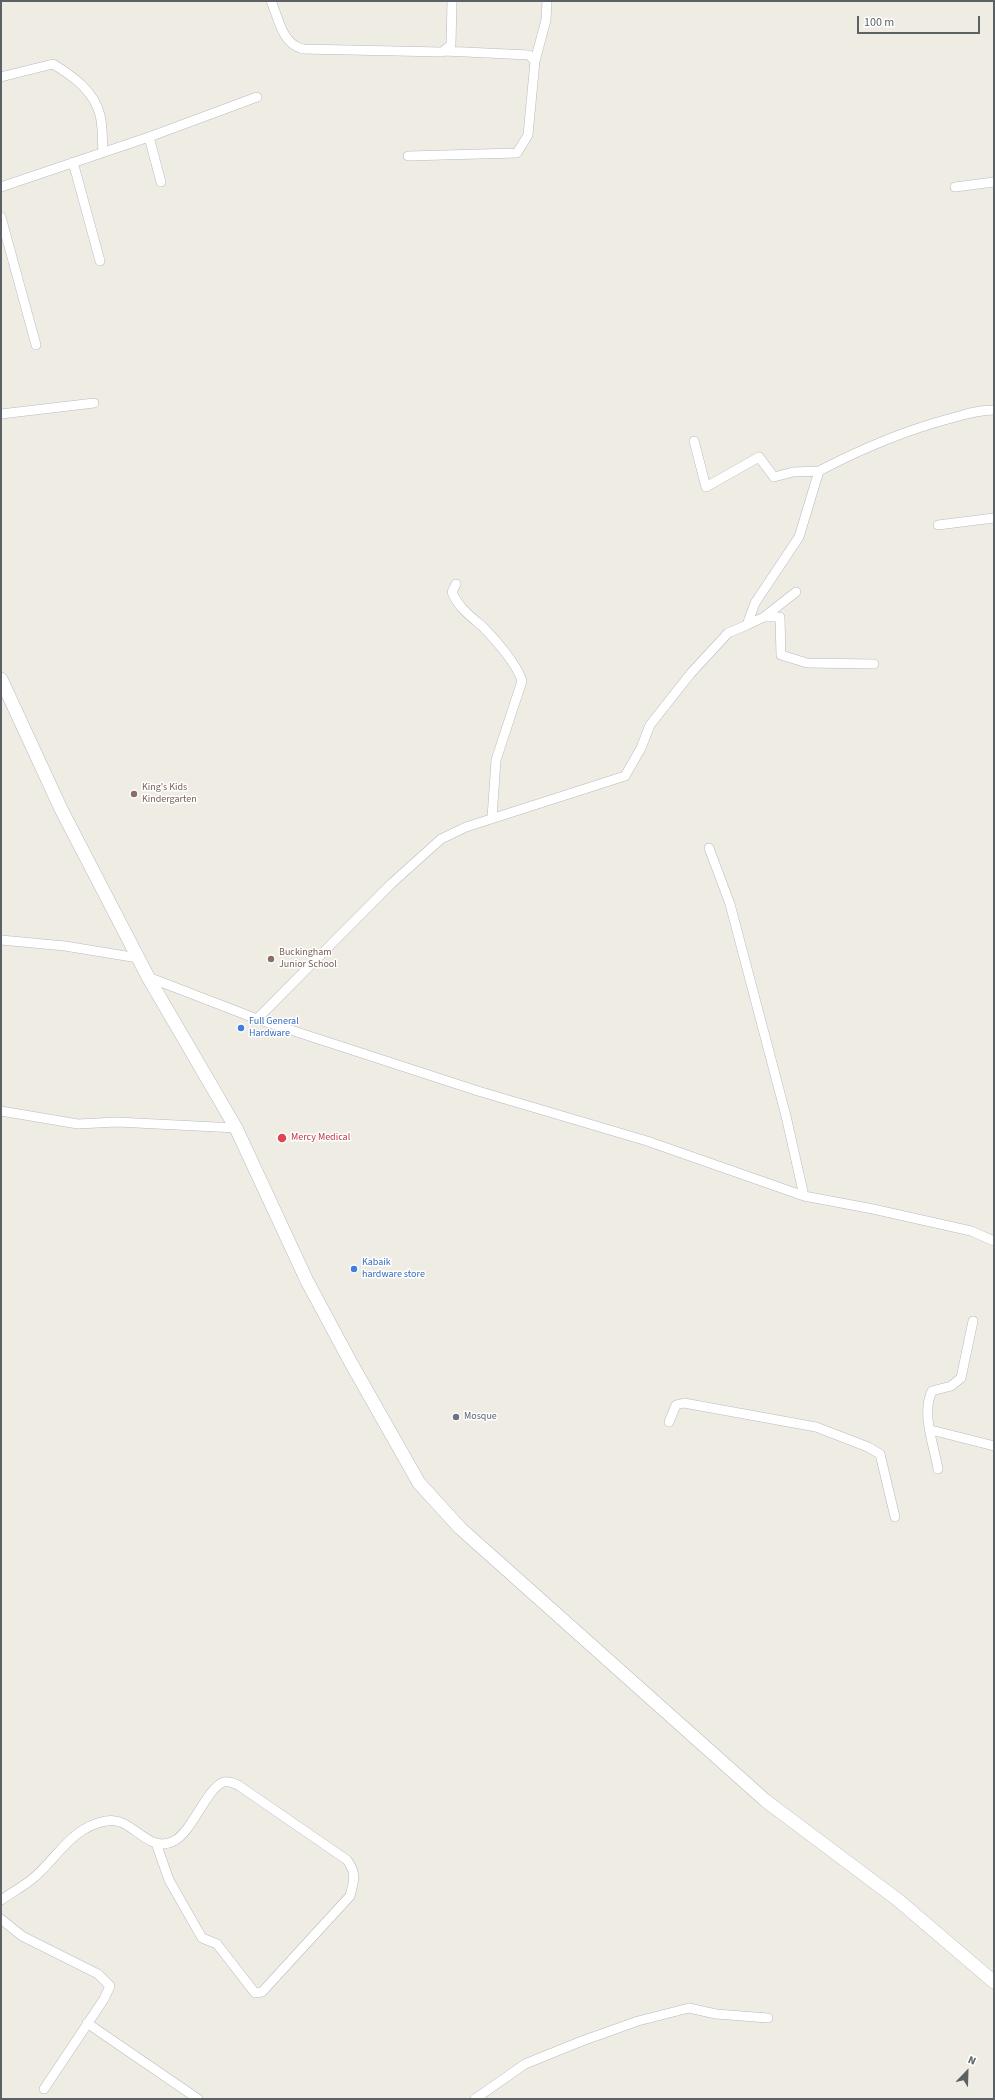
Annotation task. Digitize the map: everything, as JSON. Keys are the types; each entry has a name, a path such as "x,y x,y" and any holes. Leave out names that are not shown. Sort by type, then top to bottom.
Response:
{"street":[{"path":"271,1 283,31 294,47 311,49 444,51 529,55 535,61"},
{"path":"444,51 451,45 452,1"},
{"path":"408,156 517,153 528,135 535,61 546,20 547,1"},
{"path":"1,77 54,64 73,76 86,89 100,115 103,152"},
{"path":"1,187 149,137 257,97"},
{"path":"149,137 161,182"},
{"path":"73,162 100,261"},
{"path":"955,187 994,182"},
{"path":"1,217 36,345"},
{"path":"1,414 94,403"},
{"path":"694,441 706,488 759,457 774,477 793,472 819,471 888,439 933,422 981,410 994,410"},
{"path":"747,625 756,603 799,537 819,471"},
{"path":"938,525 994,518"},
{"path":"456,584 452,592 456,601 483,627 503,650 518,672 522,681 496,760 492,818"},
{"path":"256,1019 391,884 441,839 466,827 492,818 625,776 641,748 650,725 691,673 728,633 764,617 796,592"},
{"path":"764,617 780,617 781,655 807,663 874,664"},
{"path":"1,679 61,809 138,958 236,1128 307,1281 419,1483 460,1528 766,1801 898,1900 994,1982"},
{"path":"709,848 730,904 786,1116 804,1196"},
{"path":"1,940 66,946 138,958"},
{"path":"148,977 256,1019 478,1091 647,1141 804,1196 873,1209 971,1231 994,1241"},
{"path":"1,1111 78,1124 117,1122 236,1128"},
{"path":"938,1469 928,1408 929,1398 932,1391 956,1384 961,1378 973,1320"},
{"path":"668,1422 676,1405 684,1403 770,1420 805,1424 842,1436 880,1454 895,1517"},
{"path":"931,1430 994,1446"},
{"path":"1,1900 32,1879 81,1829 96,1823 115,1820 125,1823 148,1841 156,1843 166,1844 179,1838 198,1815 214,1789 224,1782 231,1782 238,1785 347,1860 354,1870 354,1881 350,1896 262,1992 255,1993 217,1944 202,1938 169,1880 156,1843"},
{"path":"1,1919 22,1936 98,1974 106,1980 110,1986 104,1999 87,2022 44,2089"},
{"path":"475,2099 525,2064 582,2040 638,2021 689,2008 723,2014 768,2018"},
{"path":"87,2022 198,2099"}],"place":[{"name":"King's Kids Kindergarten","path":"134,794"},
{"name":"Buckingham Junior School","path":"271,959"},
{"name":"Full General Hardware","path":"241,1028"},
{"name":"Mercy Medical","path":"282,1138"},
{"name":"Kabaik hardware store","path":"354,1269"},
{"name":"Mosque","path":"456,1417"}]}
